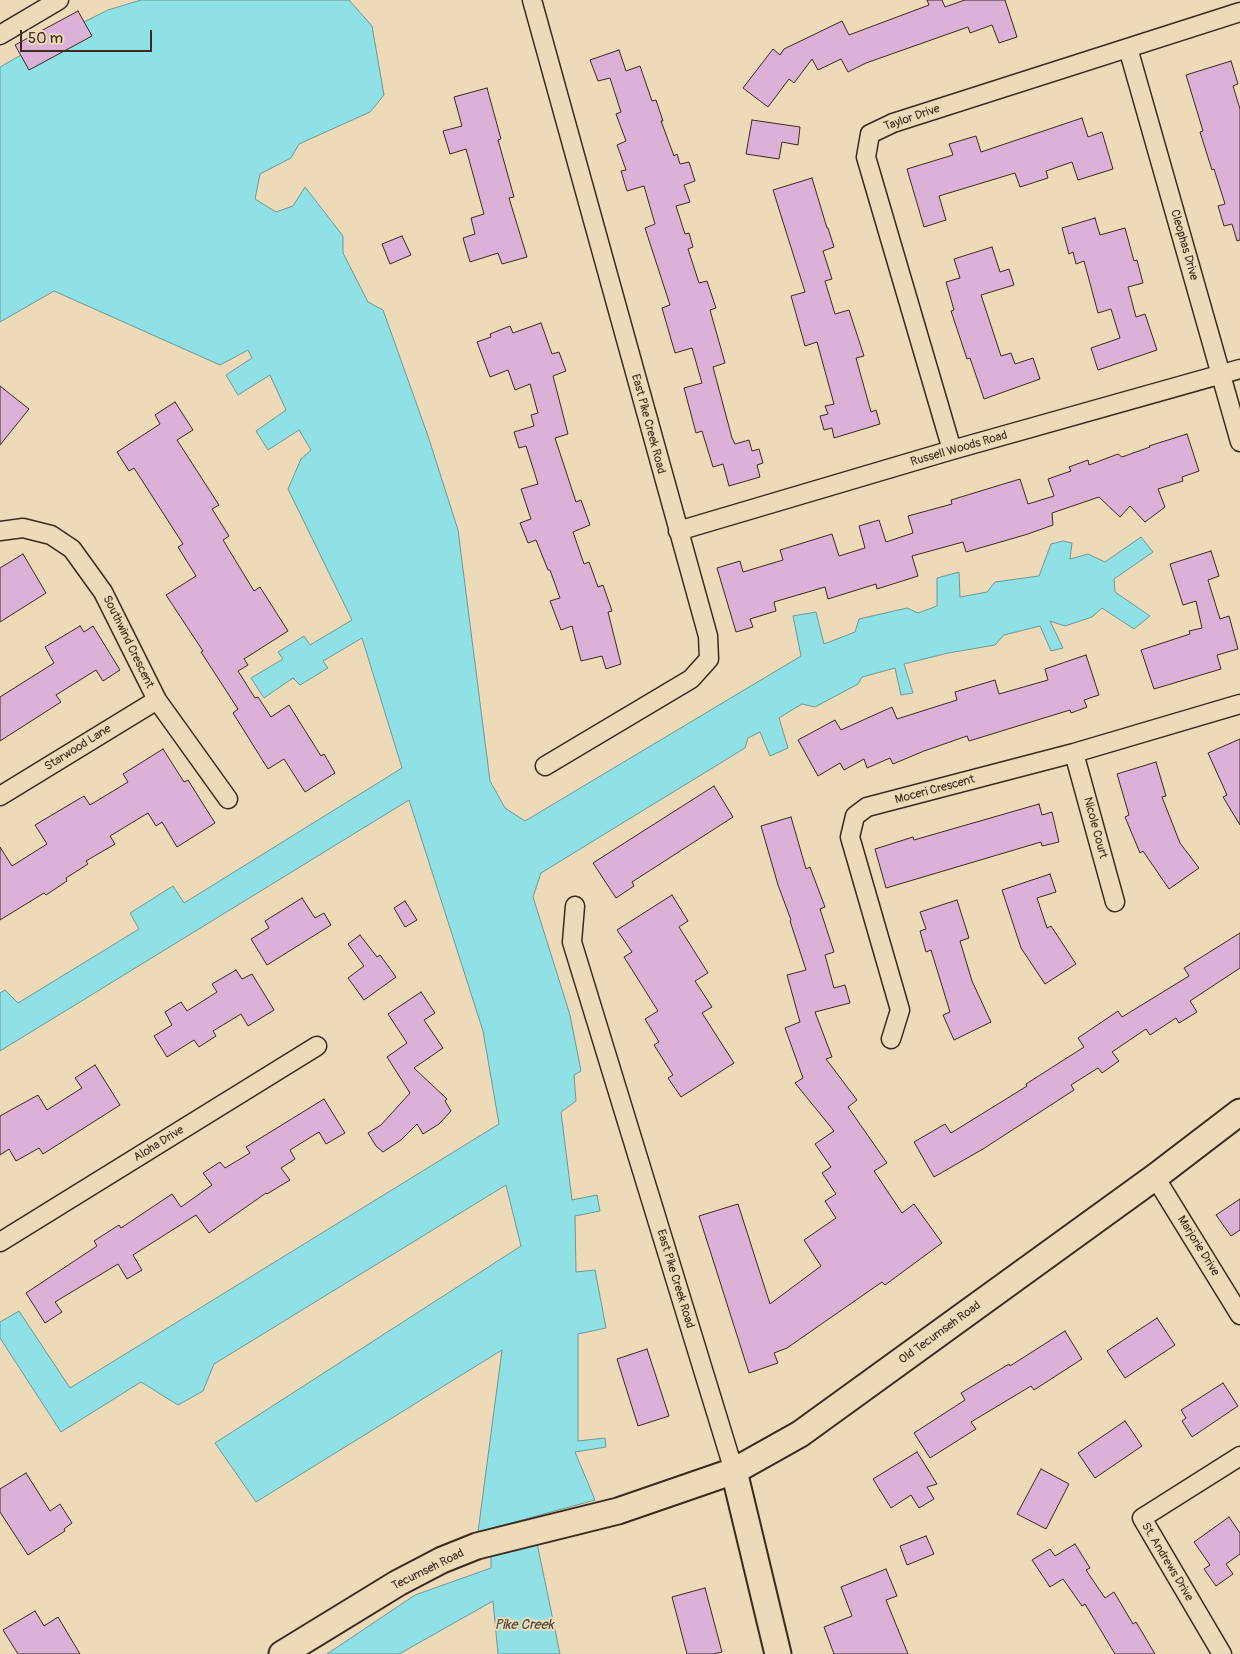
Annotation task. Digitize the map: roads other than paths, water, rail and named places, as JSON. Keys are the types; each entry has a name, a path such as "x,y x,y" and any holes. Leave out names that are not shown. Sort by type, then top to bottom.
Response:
{"main road":[{"name":"Old Tecumseh Road","path":"618,1511 734,1471 800,1434 1155,1177 1240,1112"},
{"name":"East Pike Creek Road","path":"734,1471 778,1654"},
{"name":"Tecumseh Road","path":"282,1654 398,1584 442,1560 477,1546 618,1511"}],"street":[{"path":"0,35 59,0"},
{"name":"East Pike Creek Road","path":"532,0 708,636 709,659 691,679 545,766"},
{"name":"Taylor Drive","path":"952,450 866,157 870,134 893,123 1240,12"},
{"name":"Cleophas Drive","path":"1128,48 1240,442"},
{"name":"Russell Woods Road","path":"678,531 952,450 1240,369"},
{"name":"Southwind Crescent","path":"0,531 23,528 51,535 72,549 103,592 157,700 228,799"},
{"name":"Starwood Lane","path":"0,796 157,700"},
{"name":"Moceri Crescent","path":"891,1039 900,1010 850,837 855,816 867,807 1074,753 1240,704"},
{"name":"Nicole Court","path":"1074,753 1115,902"},
{"name":"East Pike Creek Road","path":"575,906 572,942 734,1471"},
{"name":"Aloha Drive","path":"0,1242 317,1046"},
{"name":"Marjorie Drive","path":"1155,1177 1240,1314"},
{"name":"St. Andrews Drive","path":"1222,1654 1142,1518 1240,1456"}],"water":[{"path":"141,0 349,0 372,26 384,95 370,112 299,144 291,158 260,174 255,199 276,212 293,206 305,187 343,236 343,253 368,302 383,310 428,436 458,530 490,781 505,808 525,821 801,656 793,616 816,612 824,644 855,632 859,619 907,608 918,613 937,606 937,578 959,572 960,597 987,592 995,582 1039,576 1051,544 1063,541 1072,543 1070,559 1088,554 1105,562 1141,537 1153,552 1114,579 1115,592 1150,616 1134,629 1102,608 1092,617 1065,626 1050,621 1063,648 1051,651 1040,626 1004,635 995,645 948,653 904,664 913,693 901,695 895,668 862,677 858,684 815,707 802,704 779,718 788,748 770,756 760,732 748,738 745,748 541,873 533,897 570,1015 581,1071 574,1075 576,1101 561,1112 572,1200 597,1195 600,1211 575,1216 576,1272 595,1270 606,1328 578,1334 578,1441 605,1438 606,1447 575,1452 595,1500 478,1532 502,1350 256,1502 215,1443 521,1246 506,1185 214,1364 203,1391 178,1405 141,1382 61,1432 0,1338 0,1322 19,1311 70,1388 499,1124 483,1031 409,800 0,1051 0,993 5,990 18,1003 139,929 130,913 173,886 184,903 402,768 362,638 323,661 328,668 300,685 293,678 264,698 251,678 283,659 278,652 304,636 310,645 352,620 288,489 301,459 311,450 299,430 268,450 256,431 286,410 270,375 238,395 226,375 252,358 248,350 220,365 54,291 0,322 0,67 44,42 108,10"},
{"name":"Pike Creek","path":"537,1543 560,1654 498,1654 493,1601 399,1654 327,1654 415,1595 491,1568 491,1555"}]}
